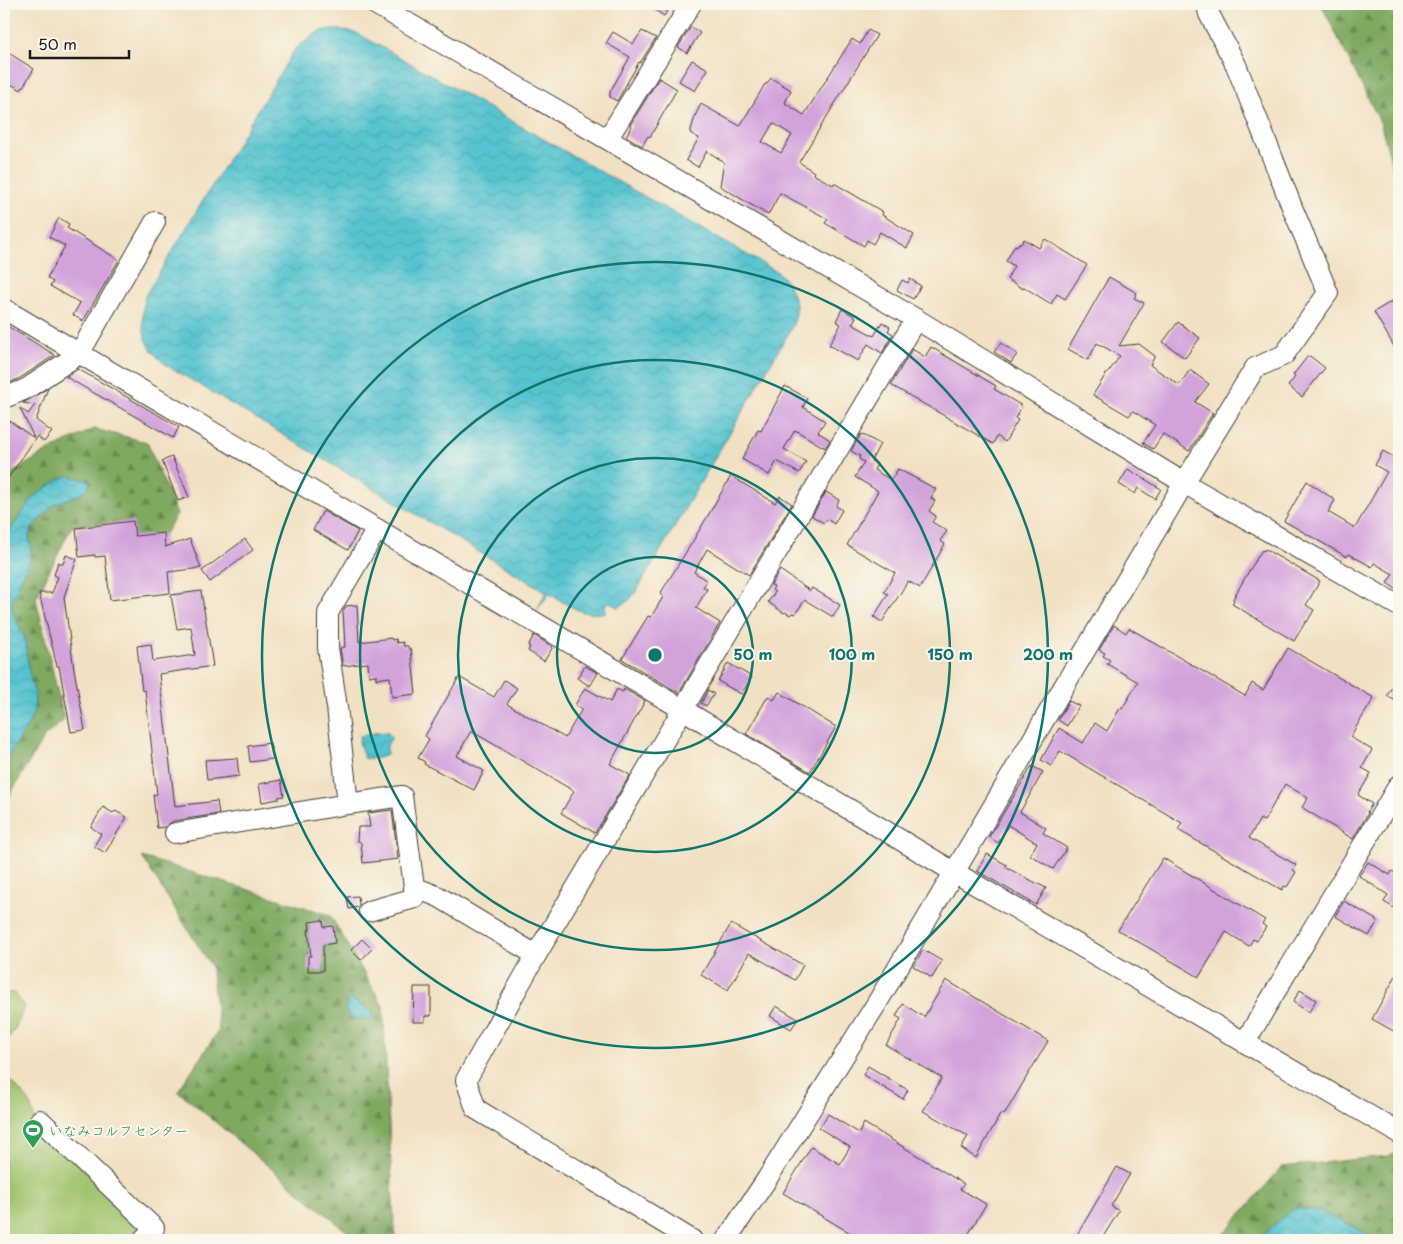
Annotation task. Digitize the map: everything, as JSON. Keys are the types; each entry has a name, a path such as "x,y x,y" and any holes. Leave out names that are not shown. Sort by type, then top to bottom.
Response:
{"street":[{"path":"375,4 916,319 1184,483 1399,606"},
{"path":"608,138 691,4"},
{"path":"726,1240 767,1179 877,1003 1184,483 1255,368 1284,355 1328,293 1292,208 1236,65 1209,14 1207,4"},
{"path":"4,398 26,389 79,354 155,222"},
{"path":"4,309 682,709 954,872 1399,1133"},
{"path":"692,1240 476,1109 466,1080 536,955 916,319"},
{"path":"348,804 338,707 328,648 328,613 377,529"},
{"path":"1246,1042 1399,785"},
{"path":"175,833 402,796 415,898 369,911"},
{"path":"414,887 439,897 536,955"},
{"path":"40,1120 154,1228 143,1240"}],"green space":[{"path":"1321,4 1399,4 1399,189 1380,122"},
{"path":"94,429 147,442 177,514 155,550 117,522 72,526 36,598 64,720 44,737 4,805 4,478 49,450"},
{"path":"142,857 330,915 383,1006 395,1240 357,1240 178,1091 219,1030 211,966"},
{"path":"4,992 15,993 24,1007 16,1027 4,1044"},
{"name":"いなみコルフセンター","path":"4,1074 29,1101 36,1124 135,1218 137,1231 130,1240 4,1240"},
{"path":"1399,1152 1399,1240 1218,1240 1282,1167 1388,1156"}],"water":[{"path":"330,29 357,33 779,273 792,292 796,313 791,329 636,592 618,608 610,602 605,604 606,612 583,612 549,594 537,610 546,592 168,366 159,359 148,343 143,326 145,296 295,49 318,32"},
{"path":"69,476 87,480 90,482 89,487 81,494 55,504 32,528 29,536 30,560 12,600 12,611 25,639 29,672 35,695 34,712 28,726 4,762 4,539 35,495 63,477"},
{"path":"379,732 388,733 391,736 387,745 387,754 382,757 364,758 359,742 360,736"},
{"path":"351,999 372,1012 373,1017 369,1020 353,1018 348,1015 346,1003"},
{"path":"1296,1208 1320,1211 1364,1232 1370,1240 1258,1240 1285,1215"}],"building":[{"path":"646,4 672,4 664,16"},
{"path":"691,27 700,33 687,53 678,47"},
{"path":"868,30 877,35 799,162 814,172 813,174 833,185 834,183 883,212 882,215 914,235 907,248 880,232 873,244 867,240 864,246 825,223 828,219 780,193 768,215 720,186 724,162 707,151 698,167 686,160 699,138 690,133 701,104 740,126 765,84 771,78 791,90 785,103 804,115 852,39 860,44","holes":["773,123 792,135 781,153 762,142"]},
{"path":"642,31 656,38 639,62 617,101 610,97 610,92 630,57 606,43 613,32 633,44"},
{"path":"4,50 34,69 21,90 4,80"},
{"path":"692,60 708,69 695,91 679,81"},
{"path":"659,78 677,89 650,137 648,136 642,146 626,136 632,126 630,125"},
{"path":"59,218 69,224 67,228 119,260 83,321 73,315 80,303 50,286 53,282 47,278 65,246 49,237"},
{"path":"1024,239 1039,248 1045,239 1087,265 1065,299 1057,294 1051,304 1007,279 1014,266 1006,261 1015,245 1021,244"},
{"path":"1109,277 1137,293 1134,298 1144,303 1119,346 1139,344 1155,356 1150,365 1179,385 1190,370 1209,384 1195,402 1213,413 1189,451 1163,434 1153,449 1143,443 1155,425 1133,411 1129,416 1093,395 1120,356 1097,343 1088,360 1068,349"},
{"path":"910,279 921,286 913,299 897,290 902,280 908,283"},
{"path":"1399,297 1399,355 1374,312"},
{"path":"842,309 856,317 852,324 874,336 882,322 890,327 888,331 893,334 882,353 868,344 858,361 829,345 841,324 836,321"},
{"path":"1178,322 1200,338 1185,358 1163,342"},
{"path":"4,324 55,355 20,378 7,384 4,378"},
{"path":"1001,343 1017,354 1011,363 994,352"},
{"path":"931,347 996,386 994,389 1022,406 1015,418 1018,420 1005,442 997,436 993,444 891,385 912,349 925,357"},
{"path":"1308,356 1325,368 1302,397 1288,386 1295,377 1293,375"},
{"path":"78,369 179,427 173,438 66,377"},
{"path":"785,386 807,398 803,407 825,421 818,432 830,440 825,448 795,430 784,449 806,462 799,473 777,461 769,475 742,459 758,430 761,431"},
{"path":"48,388 36,420 52,432 44,442 37,436 4,484 4,417 34,438 20,408 28,414 35,405 23,403"},
{"path":"861,434 880,444 871,461 877,464 874,470 891,480 898,469 936,489 931,498 935,501 929,511 936,516 932,522 947,531 940,541 945,544 920,588 908,581 882,622 874,617 888,594 884,592 895,573 847,545 878,491 855,477 864,462 859,459 860,456 851,451"},
{"path":"1383,451 1399,460 1399,591 1387,583 1393,574 1374,563 1372,567 1349,554 1347,557 1284,521 1307,481 1335,500 1328,512 1355,528 1387,472 1375,465"},
{"path":"172,457 189,497 178,501 162,461"},
{"path":"1128,469 1161,489 1155,499 1138,488 1135,494 1119,484"},
{"path":"731,476 775,503 780,496 792,504 749,575 707,549 694,572 707,581 703,587 707,589 696,608 720,623 679,693 622,659 648,616 651,617 663,597 660,594"},
{"path":"826,492 839,500 836,506 842,510 834,524 827,519 824,523 812,516"},
{"path":"323,511 358,531 348,550 313,530"},
{"path":"133,521 135,536 164,533 165,547 190,539 201,568 168,572 170,593 110,600 105,556 79,557 76,528"},
{"path":"245,539 253,550 210,582 202,571"},
{"path":"1265,549 1320,581 1306,605 1314,610 1294,641 1232,604 1246,576 1262,550 1264,551"},
{"path":"66,555 77,559 64,597 85,730 71,732 59,666 57,666 39,593 52,593 58,577 54,575 58,562 63,564"},
{"path":"780,570 810,591 812,588 840,605 833,617 805,600 795,614 792,613 790,615 768,602 775,592 772,590 774,587 771,585"},
{"path":"201,591 213,666 159,674 175,806 217,801 219,814 173,821 165,827 157,828 153,795 157,794 145,690 142,691 137,646 151,644 153,661 195,655 191,627 177,629 171,595"},
{"path":"357,605 359,642 391,638 392,640 396,639 397,643 403,642 404,646 408,646 411,649 416,694 392,697 390,677 376,679 376,675 369,676 368,663 343,666 340,648 345,647 343,611 346,606"},
{"path":"1114,625 1126,633 1129,628 1245,696 1252,683 1263,690 1288,648 1374,698 1350,737 1372,750 1362,768 1371,773 1358,795 1372,804 1353,839 1302,807 1308,798 1285,784 1264,821 1260,819 1249,838 1296,865 1293,870 1296,872 1287,887 1284,886 1282,890 1178,830 1182,823 1060,751 1051,766 1041,760 1059,728 1083,743 1095,723 1107,731 1138,682 1107,664 1110,660 1103,656 1105,653 1099,650"},
{"path":"534,635 553,647 544,661 528,651 530,647 528,646"},
{"path":"728,663 752,677 741,694 718,681"},
{"path":"585,666 598,673 590,686 577,678"},
{"path":"459,677 494,697 504,680 517,688 507,704 565,738 582,709 575,705 585,688 610,702 617,689 623,692 624,689 645,701 610,764 630,775 595,833 561,813 574,791 471,731 457,756 484,771 474,790 424,764 425,762 418,758 429,739 425,736"},
{"path":"1392,687 1399,691 1396,701 1387,696"},
{"path":"708,690 714,694 706,706 701,703"},
{"path":"779,692 836,727 810,772 746,734 768,696 774,700"},
{"path":"1069,701 1079,706 1067,726 1058,720"},
{"path":"270,743 273,759 250,762 248,746"},
{"path":"237,758 239,776 207,780 205,760"},
{"path":"1032,766 1043,772 1020,812 1046,828 1043,833 1067,848 1053,869 1030,855 1037,843 1008,825 998,843 989,837"},
{"path":"281,780 284,796 278,797 279,799 262,802 259,784"},
{"path":"103,807 113,813 115,811 127,817 105,853 94,846 101,834 91,827"},
{"path":"392,810 398,859 363,863 361,843 357,841 358,827 370,827 368,813"},
{"path":"987,854 1007,865 1005,867 1046,888 1036,905 977,871"},
{"path":"1163,858 1265,920 1262,924 1266,927 1257,941 1253,939 1249,946 1226,932 1199,977 1118,930"},
{"path":"1368,862 1390,875 1392,871 1399,875 1399,911 1384,902 1388,895 1359,876"},
{"path":"358,896 358,907 349,909 347,897"},
{"path":"1344,901 1378,921 1369,936 1335,916"},
{"path":"323,920 324,927 333,926 335,943 323,945 323,971 308,971 308,956 311,956 309,922"},
{"path":"731,924 803,965 795,980 749,953 728,990 701,975"},
{"path":"362,939 372,949 361,960 351,950"},
{"path":"923,950 942,961 932,978 913,966"},
{"path":"1399,970 1399,1034 1372,1019"},
{"path":"946,980 1048,1041 1004,1115 1001,1113 976,1158 961,1148 968,1136 923,1111 942,1078 886,1045 901,1019 896,1016 903,1004 924,1017"},
{"path":"414,987 431,987 431,1016 425,1016 425,1022 413,1022"},
{"path":"1300,990 1316,1000 1309,1012 1293,1002"},
{"path":"776,1006 798,1019 791,1029 770,1016"},
{"path":"868,1066 908,1090 903,1099 863,1075"},
{"path":"828,1114 859,1133 864,1123 964,1184 960,1189 986,1204 965,1240 862,1240 783,1193 811,1147 840,1164 850,1147 819,1128"},
{"path":"1117,1167 1130,1174 1111,1206 1119,1211 1101,1240 1074,1240"}],"place":[{"name":"いなみコルフセンター","path":"33,1149"}]}
